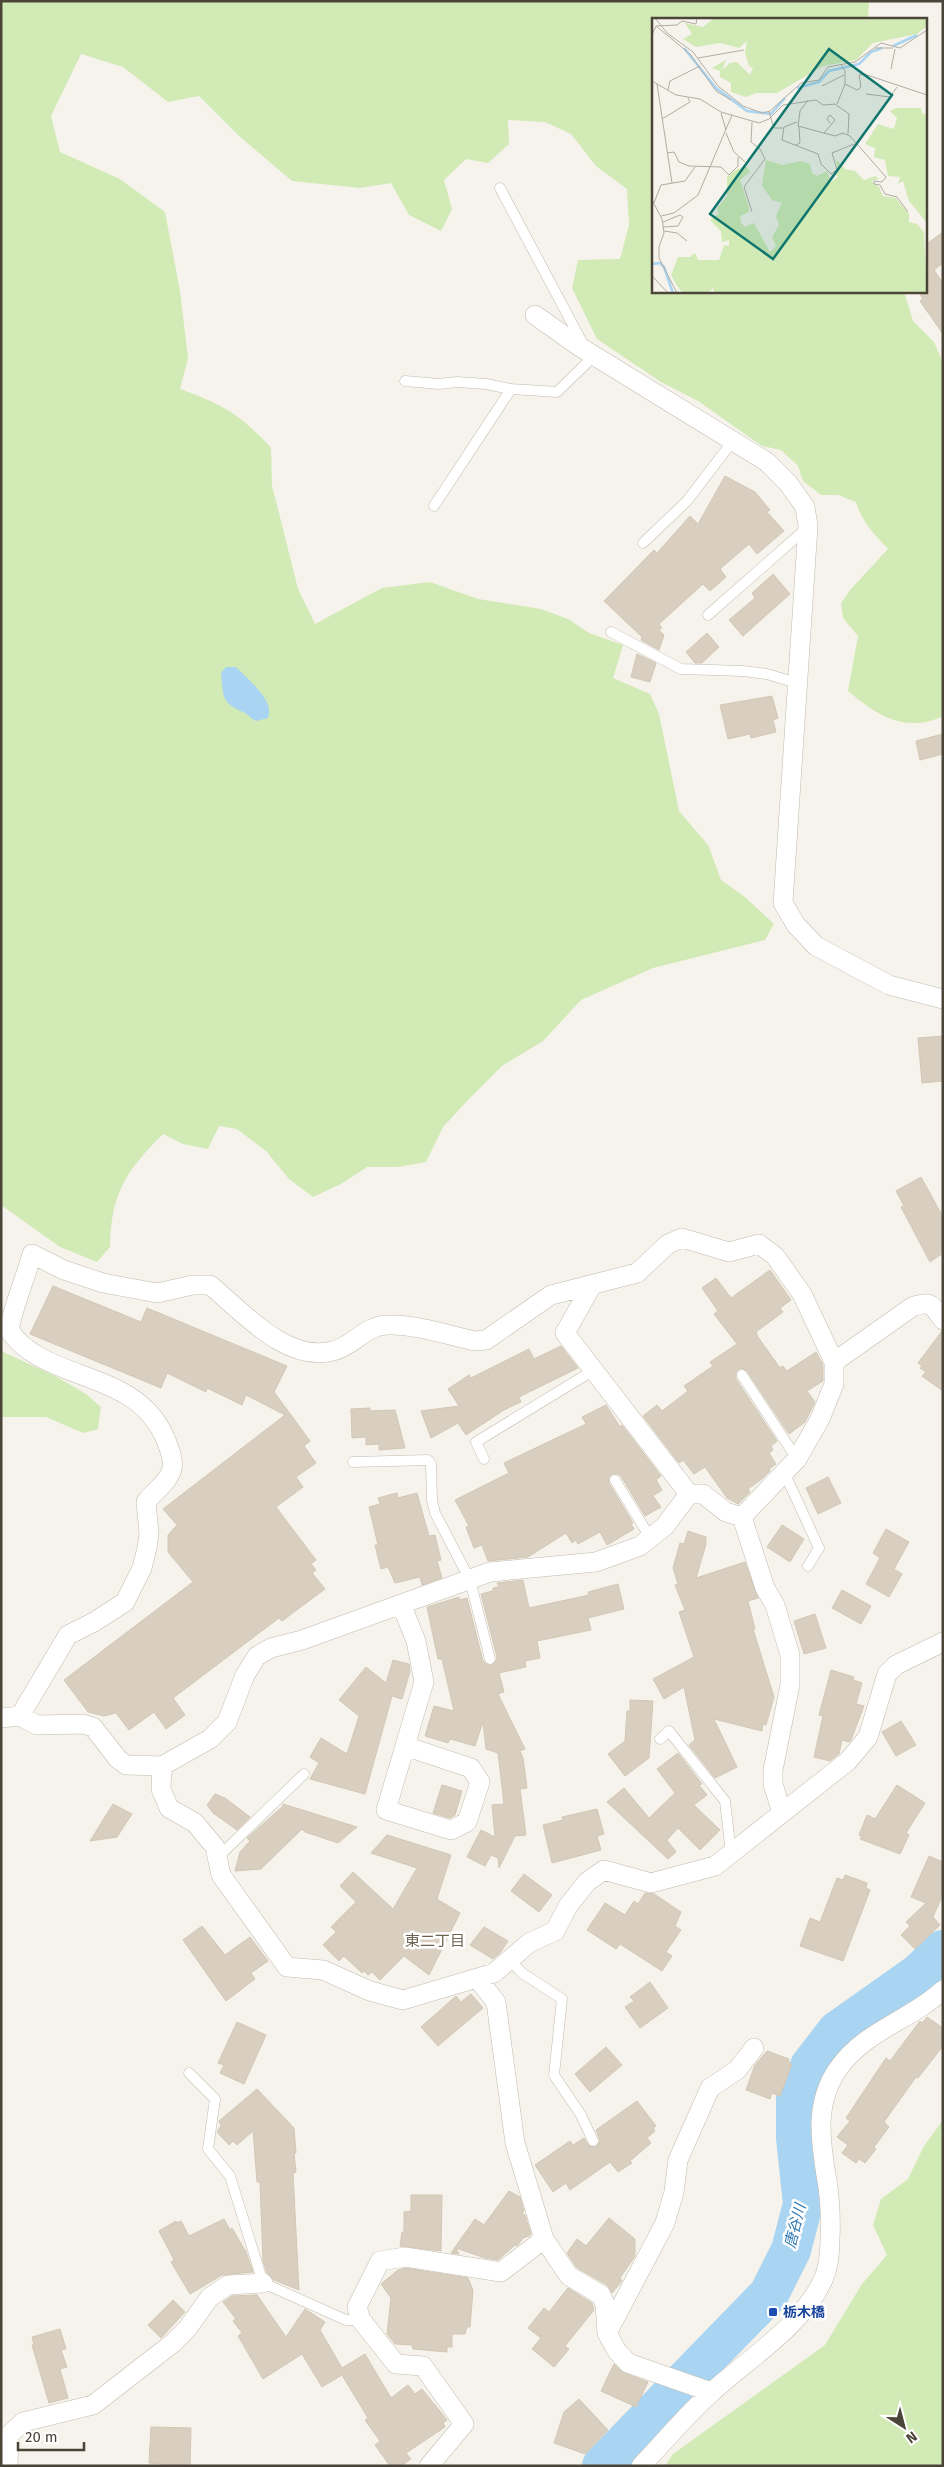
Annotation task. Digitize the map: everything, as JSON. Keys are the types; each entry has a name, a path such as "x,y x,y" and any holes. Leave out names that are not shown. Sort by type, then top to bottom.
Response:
{"street":[{"path":"535,315 590,353 767,462 788,483 805,506 808,526 783,902 796,925 816,946 889,985 943,999"},
{"path":"20,1716 68,1635 94,1622 125,1602 142,1568 147,1548 149,1534 146,1502 165,1482 172,1469 171,1455 161,1429 153,1416 141,1403 102,1383 30,1353 16,1340 9,1330 13,1307 24,1283 32,1254 64,1270 103,1283 157,1293 193,1285 210,1285 275,1339 308,1353 334,1351 351,1343 364,1331 386,1324 474,1341 486,1340 551,1295 637,1273 668,1244 682,1238 729,1252 758,1244 776,1256 802,1294 834,1362 834,1384 820,1419 790,1465 742,1517"},
{"path":"592,1284 565,1333 689,1494"},
{"path":"834,1362 912,1307 926,1302 930,1303 943,1320"},
{"path":"689,1494 703,1494 726,1512 742,1517"},
{"path":"1,1718 20,1716 37,1725 83,1724 93,1727 118,1759 126,1765 162,1766 210,1739 227,1722 245,1675 257,1656 271,1648 302,1640 490,1572 596,1562 640,1546 665,1526 689,1494"},
{"path":"742,1517 765,1588 775,1605 790,1655 790,1685 772,1770 773,1784 782,1813"},
{"path":"401,1604 416,1641 424,1682 405,1746 386,1810 451,1830 467,1822 480,1782 471,1768 405,1746"},
{"path":"162,1766 161,1789 169,1808 195,1823 215,1847 221,1876 287,1967 324,1970 370,1991 403,2000 494,1973 529,1943 555,1931 568,1906 587,1882 604,1870 651,1882 715,1866 848,1761 868,1737 887,1674 896,1665 943,1642"},
{"path":"477,1978 496,2002 515,2143 544,2239 569,2276 601,2295 605,2304 607,2334 617,2351 628,2363 711,2392"},
{"path":"641,2466 711,2392 794,2320 823,2279 830,2254 831,2217 821,2148 820,2117 827,2089 838,2069 862,2043 943,1990"},
{"path":"607,2334 664,2223 674,2192 678,2160 710,2088 736,2070 754,2048"},
{"path":"429,2466 464,2424 424,2366 396,2364 361,2320 357,2307 380,2261 405,2257 501,2272 544,2239"},
{"path":"8,2466 9,2435 23,2422 93,2405 173,2343 187,2329 210,2297 228,2285 262,2283"}],"lane":[{"path":"404,381 439,384 458,382 486,384 511,389 557,392 590,353 500,188"},
{"path":"434,506 511,389"},
{"path":"643,544 687,501 732,442"},
{"path":"708,615 808,526"},
{"path":"611,632 682,668 767,674 797,683"},
{"path":"484,1459 476,1442 594,1370"},
{"path":"742,1375 790,1465 819,1548 808,1566"},
{"path":"352,1462 428,1460 431,1464 432,1500 435,1513 470,1580 490,1659"},
{"path":"614,1480 651,1539"},
{"path":"660,1739 669,1731 724,1801 731,1854"},
{"path":"217,1858 304,1774"},
{"path":"509,1959 522,1973 562,2000 554,2076 581,2115 593,2141"},
{"path":"189,2073 215,2099 208,2149 230,2176 262,2283 346,2320 361,2320"}],"green space":[{"path":"1,1 869,1 868,18 652,18 652,292 904,292 913,321 934,342 943,363 943,716 916,723 892,719 881,714 869,708 848,691 858,636 843,618 841,603 851,589 888,549 865,522 856,502 838,495 821,495 803,481 798,466 781,450 762,446 698,401 661,382 597,339 572,288 578,260 620,259 629,225 627,189 596,166 571,134 545,122 508,120 509,144 488,163 466,159 444,180 452,209 441,231 409,215 391,183 360,188 292,181 239,136 199,96 168,102 123,67 81,54 51,116 60,152 120,179 165,212 180,291 188,358 180,389 230,411 260,436 271,448 272,486 298,589 315,624 382,588 430,582 478,599 541,609 568,619 589,633 623,645 613,678 650,694 659,714 679,811 708,845 721,880 745,897 774,924 765,940 653,968 581,1000 543,1041 502,1066 469,1099 443,1127 426,1162 398,1167 367,1167 341,1184 313,1197 289,1179 266,1151 237,1129 219,1126 208,1149 183,1144 163,1134 139,1160 123,1184 117,1197 111,1228 110,1247 97,1262 60,1247 1,1205"},
{"path":"1,1351 57,1377 86,1394 101,1407 98,1429 83,1433 46,1417 1,1417"},
{"path":"943,2120 943,2466 665,2466 673,2454 825,2345 862,2284 887,2255 873,2225 881,2199 908,2179 924,2146"}],"water":[{"path":"226,667 236,667 259,690 268,704 268,718 256,721 230,705 223,693 221,673"}],"building":[{"path":"943,232 943,263 934,270 943,283 943,334 920,301 923,299 919,292 926,292 926,244"},
{"path":"725,476 755,492 770,510 767,512 784,531 757,554 749,544 720,569 726,577 710,591 703,584 659,624 662,628 659,630 664,635 659,650 641,640 642,637 604,601 654,550 657,553 690,516 698,524"},
{"path":"773,574 790,594 743,636 729,620 755,598 752,593"},
{"path":"707,633 719,647 702,663 695,663 686,652"},
{"path":"637,654 656,663 650,682 631,677"},
{"path":"772,696 778,718 773,720 776,732 751,738 750,734 728,739 720,705"},
{"path":"943,734 943,754 920,760 916,741"},
{"path":"943,1036 943,1081 922,1083 918,1038"},
{"path":"921,1177 943,1217 943,1253 930,1262 901,1207 904,1206 896,1191"},
{"path":"770,1270 791,1300 780,1308 783,1312 756,1332 758,1337 780,1368 783,1366 787,1371 816,1352 823,1365 823,1381 807,1391 815,1402 805,1422 789,1434 747,1371 741,1368 736,1372 736,1379 777,1441 771,1446 773,1450 769,1453 776,1464 769,1469 770,1471 763,1478 748,1489 750,1492 738,1504 727,1498 705,1467 694,1474 683,1460 679,1463 643,1416 657,1405 662,1411 688,1391 684,1386 713,1366 710,1362 737,1344 714,1314 718,1311 702,1288 716,1278 731,1298"},
{"path":"53,1286 141,1322 147,1308 287,1366 274,1392 310,1441 304,1446 316,1463 296,1477 303,1487 276,1507 316,1560 311,1564 316,1570 312,1573 325,1589 282,1621 279,1618 173,1698 185,1715 166,1729 154,1712 129,1730 116,1713 104,1716 88,1712 64,1680 193,1582 168,1552 168,1535 177,1525 163,1509 285,1415 246,1395 242,1405 207,1388 206,1392 167,1373 161,1388 30,1334"},
{"path":"942,1331 943,1391 922,1376 926,1372 920,1368 922,1366 918,1363"},
{"path":"561,1346 578,1368 519,1397 521,1402 504,1410 466,1435 458,1423 431,1438 421,1411 459,1406 448,1389 469,1375 471,1378 529,1349 534,1359"},
{"path":"606,1405 620,1427 622,1425 661,1476 656,1480 662,1490 653,1496 661,1507 645,1516 621,1476 612,1474 609,1477 609,1483 633,1523 631,1524 634,1529 607,1545 600,1532 578,1544 576,1540 572,1543 566,1533 528,1557 488,1561 482,1545 474,1548 466,1527 469,1526 455,1500 509,1473 504,1463 586,1424 582,1417"},
{"path":"370,1408 370,1411 395,1410 405,1448 379,1450 379,1444 366,1445 366,1437 352,1438 351,1409"},
{"path":"828,1477 841,1503 818,1514 806,1488"},
{"path":"397,1493 398,1498 417,1493 429,1536 435,1535 441,1560 437,1561 442,1578 422,1585 420,1577 395,1583 388,1567 381,1569 375,1545 378,1545 369,1507 380,1504 378,1498"},
{"path":"782,1525 804,1539 790,1562 767,1547"},
{"path":"886,1529 909,1542 894,1569 902,1574 889,1597 866,1584 880,1558 873,1553"},
{"path":"688,1531 706,1537 706,1544 696,1578 745,1562 758,1598 748,1601 755,1629 753,1629 774,1697 766,1725 763,1724 762,1731 714,1719 737,1767 715,1778 689,1745 695,1740 684,1687 664,1699 653,1679 694,1657 679,1612 685,1610 675,1585 678,1584 673,1568 680,1543 684,1544"},
{"path":"523,1580 529,1608 589,1595 588,1592 618,1584 624,1609 588,1618 591,1630 537,1641 540,1658 525,1661 526,1667 499,1673 504,1692 498,1694 525,1749 520,1751 523,1758 527,1788 520,1789 526,1835 515,1836 499,1868 498,1858 491,1855 485,1866 467,1857 481,1830 495,1837 492,1805 504,1804 498,1753 486,1749 483,1722 475,1746 450,1739 448,1743 425,1736 434,1706 454,1711 442,1659 438,1659 427,1607 459,1597 460,1600 467,1598 483,1661 488,1665 492,1665 497,1657 481,1594 493,1591 493,1588 499,1587 497,1583"},
{"path":"842,1590 871,1606 861,1624 832,1608"},
{"path":"815,1614 826,1648 804,1654 794,1621"},
{"path":"393,1660 409,1664 410,1671 402,1699 392,1696 365,1794 310,1779 319,1763 310,1757 321,1738 347,1754 359,1716 339,1700 366,1667 386,1683"},
{"path":"831,1670 854,1677 853,1680 862,1683 856,1704 864,1706 851,1740 849,1742 842,1740 839,1754 830,1761 814,1757 823,1716 819,1715"},
{"path":"630,1700 653,1701 649,1758 625,1776 608,1754 625,1741 627,1711 630,1711"},
{"path":"901,1721 916,1745 896,1756 882,1732"},
{"path":"678,1753 702,1784 699,1785 707,1795 694,1805 720,1830 700,1850 678,1828 667,1840 676,1852 668,1859 607,1802 624,1788 649,1818 675,1793 657,1769"},
{"path":"442,1785 462,1791 455,1815 450,1818 433,1813"},
{"path":"897,1785 925,1803 906,1833 909,1835 900,1854 860,1839 862,1836 859,1835 867,1815 875,1819"},
{"path":"215,1794 225,1798 250,1817 237,1830 213,1813 207,1805"},
{"path":"113,1804 132,1814 117,1837 90,1841"},
{"path":"283,1804 357,1827 338,1843 305,1832 302,1829 261,1869 235,1871 240,1852 250,1841 247,1838"},
{"path":"597,1809 604,1834 597,1836 601,1850 552,1863 543,1825 563,1820 562,1817"},
{"path":"387,1835 451,1855 437,1899 460,1913 429,1975 404,1956 380,1980 372,1972 368,1975 364,1971 362,1973 344,1956 339,1961 323,1945 336,1932 331,1927 356,1902 340,1886 353,1872 393,1909 417,1868 371,1853"},
{"path":"929,1856 943,1862 943,1894 933,1917 940,1925 915,1949 901,1935 910,1926 906,1922 926,1903 911,1897"},
{"path":"524,1874 552,1895 539,1912 511,1891"},
{"path":"845,1875 867,1883 866,1888 870,1890 843,1961 800,1946 810,1918 820,1922 837,1878 843,1880"},
{"path":"645,1893 654,1894 681,1912 675,1926 681,1930 666,1952 672,1956 662,1971 620,1944 616,1949 587,1930 605,1903 625,1915 634,1901 638,1904"},
{"path":"202,1926 225,1955 250,1937 268,1961 251,1973 255,1979 226,2001 183,1940"},
{"path":"484,1927 508,1941 500,1953 493,1959 470,1945"},
{"path":"650,1982 668,2008 640,2028 625,2007 634,2001 630,1997"},
{"path":"471,1994 483,2008 438,2046 421,2027 456,1996 461,2002"},
{"path":"927,2017 943,2028 943,2046 918,2078 916,2077 884,2122 889,2127 874,2147 876,2149 865,2163 859,2159 856,2163 842,2153 848,2145 837,2137 850,2121 846,2118 886,2058 890,2061 920,2021 922,2023"},
{"path":"237,2022 266,2035 244,2084 220,2073 224,2065 218,2063"},
{"path":"606,2047 622,2065 590,2092 575,2074"},
{"path":"767,2051 789,2059 788,2062 792,2064 780,2096 772,2093 770,2099 746,2090 755,2065"},
{"path":"257,2089 294,2128 296,2172 293,2173 299,2290 274,2280 267,2273 263,2261 260,2182 257,2182 253,2131 237,2145 233,2141 229,2145 217,2132 221,2126 219,2121"},
{"path":"637,2101 656,2126 653,2128 655,2131 647,2138 651,2143 630,2161 632,2163 618,2172 610,2162 570,2190 566,2183 553,2192 535,2165 570,2141 573,2145 584,2138 589,2146 596,2147 600,2141 596,2130"},
{"path":"509,2191 520,2197 524,2211 522,2213 525,2215 531,2234 523,2238 517,2246 515,2245 498,2260 485,2258 456,2248 459,2254 451,2253 475,2219 484,2225"},
{"path":"411,2195 442,2195 441,2251 400,2246 402,2232 404,2232 404,2212 411,2211"},
{"path":"609,2218 635,2239 635,2256 620,2278 622,2281 612,2293 607,2285 577,2268 567,2253 577,2239 586,2246"},
{"path":"224,2219 230,2230 232,2228 246,2252 253,2272 222,2275 190,2294 171,2262 174,2260 159,2231 176,2221 177,2223 181,2221 189,2236"},
{"path":"405,2268 468,2278 473,2290 470,2327 467,2327 465,2334 452,2334 452,2347 447,2347 447,2352 413,2349 412,2345 395,2344 387,2334 391,2298 381,2284 398,2270"},
{"path":"568,2288 592,2303 594,2310 565,2346 569,2349 554,2367 532,2349 541,2338 528,2328 544,2308 549,2312"},
{"path":"257,2295 286,2337 305,2309 325,2322 320,2330 342,2368 365,2354 391,2398 408,2385 415,2394 422,2389 447,2420 443,2423 445,2427 406,2453 411,2459 401,2466 390,2466 375,2445 380,2441 365,2420 368,2418 342,2375 322,2387 302,2354 263,2379 238,2336 242,2333 233,2321 236,2319 223,2302 232,2296"},
{"path":"173,2300 185,2312 161,2338 148,2325"},
{"path":"60,2329 66,2349 61,2350 67,2367 60,2369 68,2398 49,2403 32,2345 34,2345 32,2337"},
{"path":"614,2364 624,2373 648,2382 636,2407 601,2391"},
{"path":"579,2399 608,2430 585,2454 554,2443 564,2412"},
{"path":"151,2427 191,2428 190,2466 161,2466 162,2464 149,2463"}],"waterway":[{"name":"唐谷川","path":"602,2466 769,2294 791,2250 803,2204 796,2138 796,2097 810,2066 837,2031 919,1973 943,1950"}],"place":[{"name":"栃木橋","path":"773,2312"}],"district":[{"name":"東二丁目","path":"435,1941"}]}
